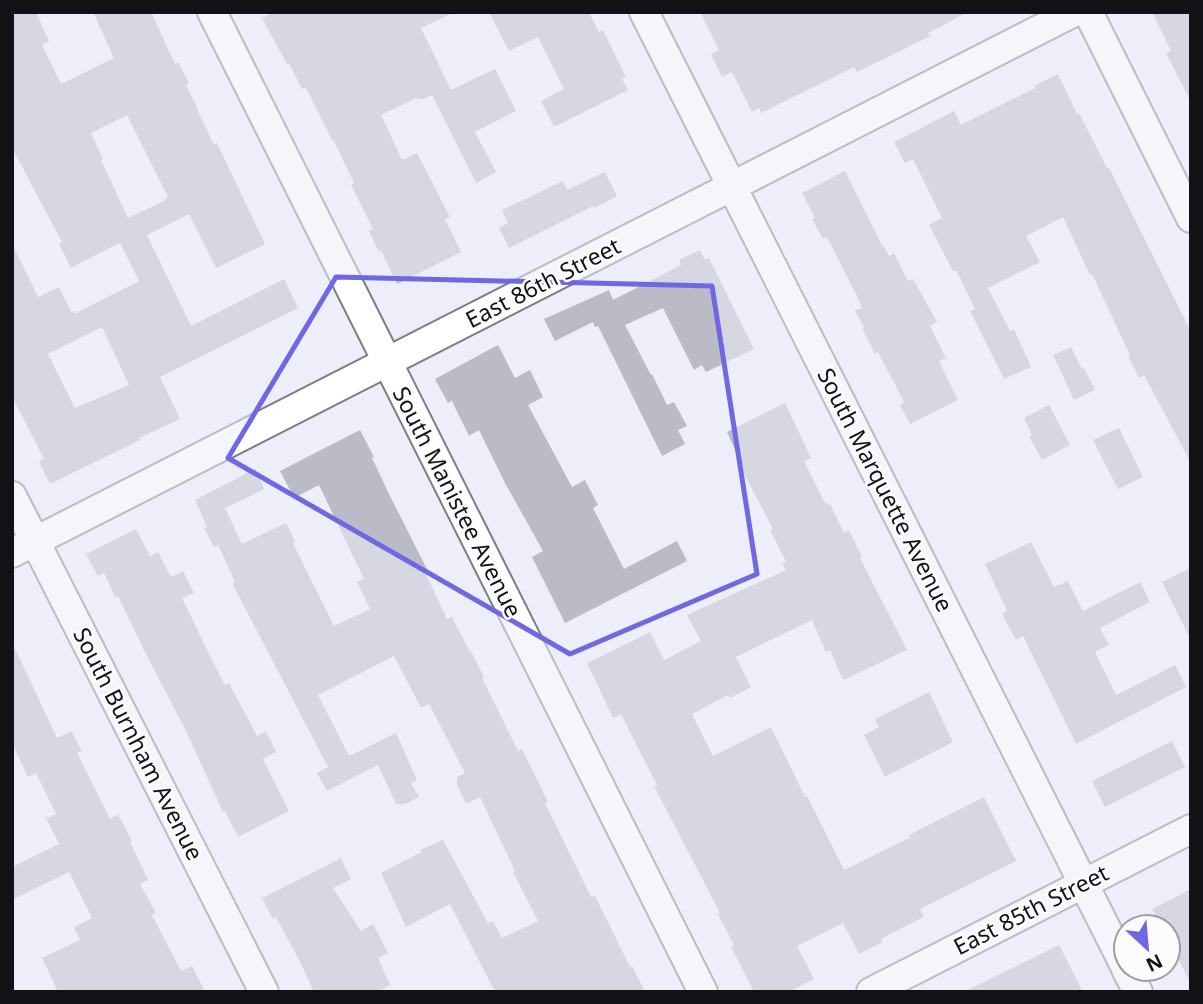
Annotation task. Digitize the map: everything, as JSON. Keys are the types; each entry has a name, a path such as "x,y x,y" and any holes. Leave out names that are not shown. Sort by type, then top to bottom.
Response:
{"street":[{"name":"South Manistee Avenue","path":"212,12 703,992"},
{"name":"South Marquette Avenue","path":"644,12 1112,941"},
{"name":"East 86th Street","path":"24,547 1074,12"},
{"path":"1088,12 1191,218"},
{"name":"South Burnham Avenue","path":"12,496 24,547 264,992"},
{"name":"East 85th Street","path":"871,992 1191,829"}],"highlighted area":[{"path":"336,277 712,286 757,574 570,654 228,458"}],"building":[{"path":"12,12 36,12 49,41 42,45 61,84 114,58 93,12 151,12 175,64 178,62 189,83 186,85 196,107 214,145 217,143 265,244 216,268 189,214 147,235 191,326 284,279 298,308 160,377 180,419 50,484 39,462 44,459 12,396 12,243 38,297 59,287 74,314 139,281 120,243 71,268 59,244 62,242 12,148","holes":["127,115 168,197 128,218 91,133","102,327 129,385 75,408 48,354"]},
{"path":"274,12 455,12 421,28 451,90 495,69 516,111 475,132 496,172 476,183 432,95 422,100 416,98 381,115 402,160 417,153 450,217 445,219 461,252 397,284 369,231 373,229 351,185 354,183 333,139 306,88 302,89 262,18"},
{"path":"489,12 589,12 599,32 603,30 626,77 622,79 628,90 554,127 541,101 564,89 538,37 509,51"},
{"path":"700,12 968,12 928,33 930,36 857,72 854,67 761,113 759,108 752,112 732,72 722,77 711,54 719,50"},
{"path":"1152,12 1191,12 1191,102 1166,53 1171,51"},
{"path":"1058,74 1077,114 1079,113 1109,168 1191,332 1191,463 1144,375 1139,378 1063,217 1026,236 1040,262 988,288 1010,331 1014,329 1031,367 1004,379 970,311 975,309 929,225 942,218 913,159 905,163 894,142 954,111 961,125"},
{"path":"845,171 883,247 889,256 894,253 908,281 913,279 937,322 930,326 946,358 939,361 958,400 910,424 900,405 904,402 862,328 864,327 855,311 862,308 857,296 827,237 823,239 812,219 815,218 802,193"},
{"path":"605,172 617,196 509,248 499,228 508,223 502,210 563,181 567,190"},
{"path":"700,250 705,260 709,258 754,349 706,372 702,365 694,370 663,308 625,325 667,405 674,402 687,426 678,430 685,444 662,456 598,326 595,327 593,322 555,341 544,319 609,290 613,300 681,265 679,260"},
{"path":"498,345 515,378 530,370 543,397 528,405 572,487 585,480 598,505 593,508 624,569 677,541 687,561 565,623 532,557 543,551 479,430 469,436 452,401 448,403 435,379"},
{"path":"1071,347 1095,390 1074,400 1053,355"},
{"path":"785,403 811,458 804,461 844,533 849,530 862,557 860,558 907,650 843,680 830,650 826,652 812,620 736,657 751,687 730,698 728,695 692,714 713,756 771,727 844,870 984,797 1016,861 920,909 924,917 881,939 883,942 859,954 843,923 797,946 814,979 789,992 754,992 731,947 734,945 718,914 720,913 654,786 657,785 621,714 613,718 587,663 650,632 664,660 701,641 687,615 786,570 782,564 786,562 770,530 773,529 739,464 741,463 727,432"},
{"path":"1049,405 1070,445 1042,460 1029,436 1032,435 1024,418"},
{"path":"1119,428 1143,477 1118,489 1093,440"},
{"path":"360,430 429,573 426,574 447,619 452,617 471,651 518,751 522,749 548,802 545,803 591,897 595,896 645,992 495,992 450,904 406,927 381,873 443,840 488,923 493,921 502,938 538,921 480,797 466,804 457,785 457,777 465,773 429,704 421,708 394,656 318,695 349,756 396,733 417,780 411,783 419,797 405,804 396,804 378,765 327,791 317,773 328,767 232,583 235,582 218,545 214,547 204,528 207,527 195,500 255,469 264,489 225,508 242,544 286,523 295,541 293,543 334,626 370,609 357,582 364,579 319,485 294,498 280,471"},
{"path":"136,529 150,556 158,552 171,577 183,571 194,593 182,598 212,660 225,685 229,683 257,736 266,731 276,752 263,759 289,811 238,837 225,811 223,812 186,731 118,596 116,598 104,573 98,576 86,554"},
{"path":"1031,542 1054,587 1068,581 1083,611 1140,582 1150,602 1100,628 1109,645 1095,652 1116,695 1175,665 1186,687 1076,744 1023,636 1016,640 1002,614 1007,611 985,564"},
{"path":"1191,568 1191,641 1162,582"},
{"path":"12,642 57,738 71,731 82,751 77,753 110,819 118,814 132,841 130,842 148,880 140,884 156,913 152,915 181,971 192,966 205,992 58,992 42,958 80,940 74,927 92,918 69,872 12,900 12,867 59,844 46,818 56,814 36,773 28,777 12,743"},
{"path":"929,692 953,742 885,777 864,735 879,727 875,719"},
{"path":"1172,741 1185,767 1105,807 1092,781"},
{"path":"341,858 351,879 333,888 361,931 373,924 388,953 378,958 390,985 377,992 314,992 276,917 273,919 262,898"},
{"path":"1191,889 1191,984 1182,967 1182,913 1154,913 1152,909"},
{"path":"1059,945 1083,992 964,992"}]}
